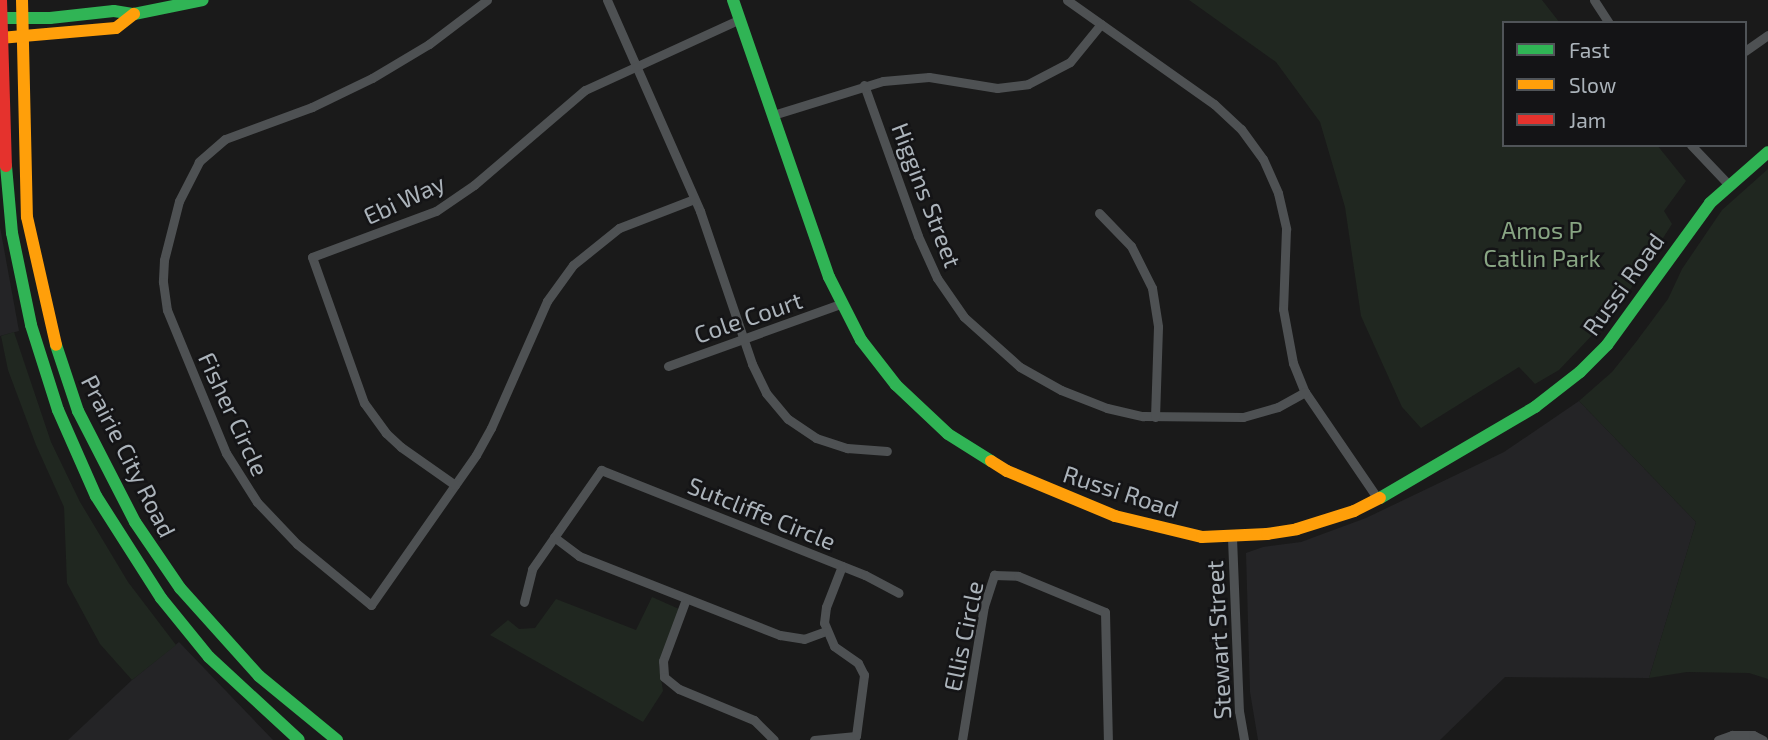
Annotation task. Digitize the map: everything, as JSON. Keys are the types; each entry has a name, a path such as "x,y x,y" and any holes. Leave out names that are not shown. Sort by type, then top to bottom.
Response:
{"main road":[{"name":"Prairie City Road","path":"1,0 1,74 7,197 12,233 40,357 75,450 117,533 185,630 263,710 299,740"},
{"name":"Prairie City Road","path":"22,0 27,217 57,351 78,411 135,522 188,598 259,676 337,740"},
{"path":"2,18 114,11 134,14 203,0"},
{"name":"Russi Road","path":"733,0 840,304 861,340 897,385 948,433 979,455 1034,483 1115,516 1202,537 1232,538 1297,529 1354,511 1535,407 1580,372 1618,332 1685,233 1728,184 1768,152"},
{"path":"2,38 116,28 134,14"}],"street":[{"name":"Fisher Circle","path":"487,0 429,44 372,78 312,107 243,131 210,150 183,188 164,260 164,297 215,429 236,472 264,510 288,536 371,604 455,485 491,428 547,301 573,265 620,228 694,199"},
{"path":"607,0 694,199 762,386 788,419 832,444 887,451"},
{"path":"1067,0 1228,116 1263,159 1283,211 1286,229 1284,324 1293,363 1305,392 1378,499"},
{"path":"1594,0 1608,21"},
{"name":"Ebi Way","path":"455,485 401,447 386,433 364,403 312,257 436,211 474,185 585,90 740,19"},
{"path":"773,115 864,85 911,77 997,88 1028,83 1070,61 1101,24"},
{"path":"1747,50 1768,35"},
{"name":"Higgins Street","path":"864,85 925,253 937,278 964,317 998,350 1044,382 1107,408 1155,416 1243,417 1278,407 1305,392"},
{"path":"1694,147 1728,184"},
{"path":"1099,213 1131,246 1152,288 1158,327 1155,416"},
{"name":"Cole Court","path":"668,366 840,304"},
{"name":"Sutcliffe Circle","path":"554,537 601,470 842,566 826,607 826,631"},
{"path":"524,602 528,578 554,537 579,556 788,638 811,637 826,631 834,646 858,663 864,675 864,682 856,736 814,740"},
{"name":"Stewart Street","path":"1232,538 1239,711 1244,740"},
{"path":"842,566 899,593"},
{"name":"Ellis Circle","path":"962,740 984,606 994,575 1018,576 1105,612 1108,740"},
{"path":"686,599 663,661 664,677 679,690 754,720 774,740"},
{"path":"1718,740 1732,735 1752,735 1763,740"}],"shaded area":[{"path":"0,227 19,331 0,336"},
{"path":"1579,401 1696,522 1649,678 1505,677 1440,740 1258,740 1250,692 1246,553 1263,547 1301,542 1366,518 1504,452"},
{"path":"179,642 273,740 68,740 132,680"}],"green space":[{"path":"1189,0 1542,0 1558,21 1502,21 1502,147 1659,147 1686,181 1664,211 1672,224 1619,307 1559,370 1535,384 1519,367 1421,428 1402,407 1361,316 1345,207 1320,122 1276,62"},
{"name":"Amos P Catlin Park","path":"1768,169 1768,679 1749,673 1687,672 1649,678 1696,522 1579,401 1612,372 1636,342 1668,299 1682,269 1722,210"},
{"path":"14,332 51,442 80,502 128,582 176,645 132,680 100,644 67,583 64,507 36,445 8,370 1,336"},
{"path":"652,597 679,609 659,666 663,691 643,722 490,635 508,620 519,629 535,628 556,599 636,630"}],"traffic: fast":[{"path":"0,18 50,18 114,11 134,14 203,0"},
{"path":"733,0 829,277 861,340 896,385 948,434 991,461"},
{"path":"1380,498 1535,407 1580,372 1607,345 1710,203 1768,152"},
{"path":"6,166 12,233 31,325 58,410 96,496 161,598 209,657 299,740"},
{"path":"56,345 78,411 135,522 180,588 259,676 337,740"}],"traffic: slow":[{"path":"22,0 27,217 56,345"},
{"path":"0,38 116,28 134,14"},
{"path":"991,461 1007,471 1115,516 1202,537 1267,534 1297,529 1354,511 1380,498"}],"traffic: jam":[{"path":"1,0 6,166"}]}
